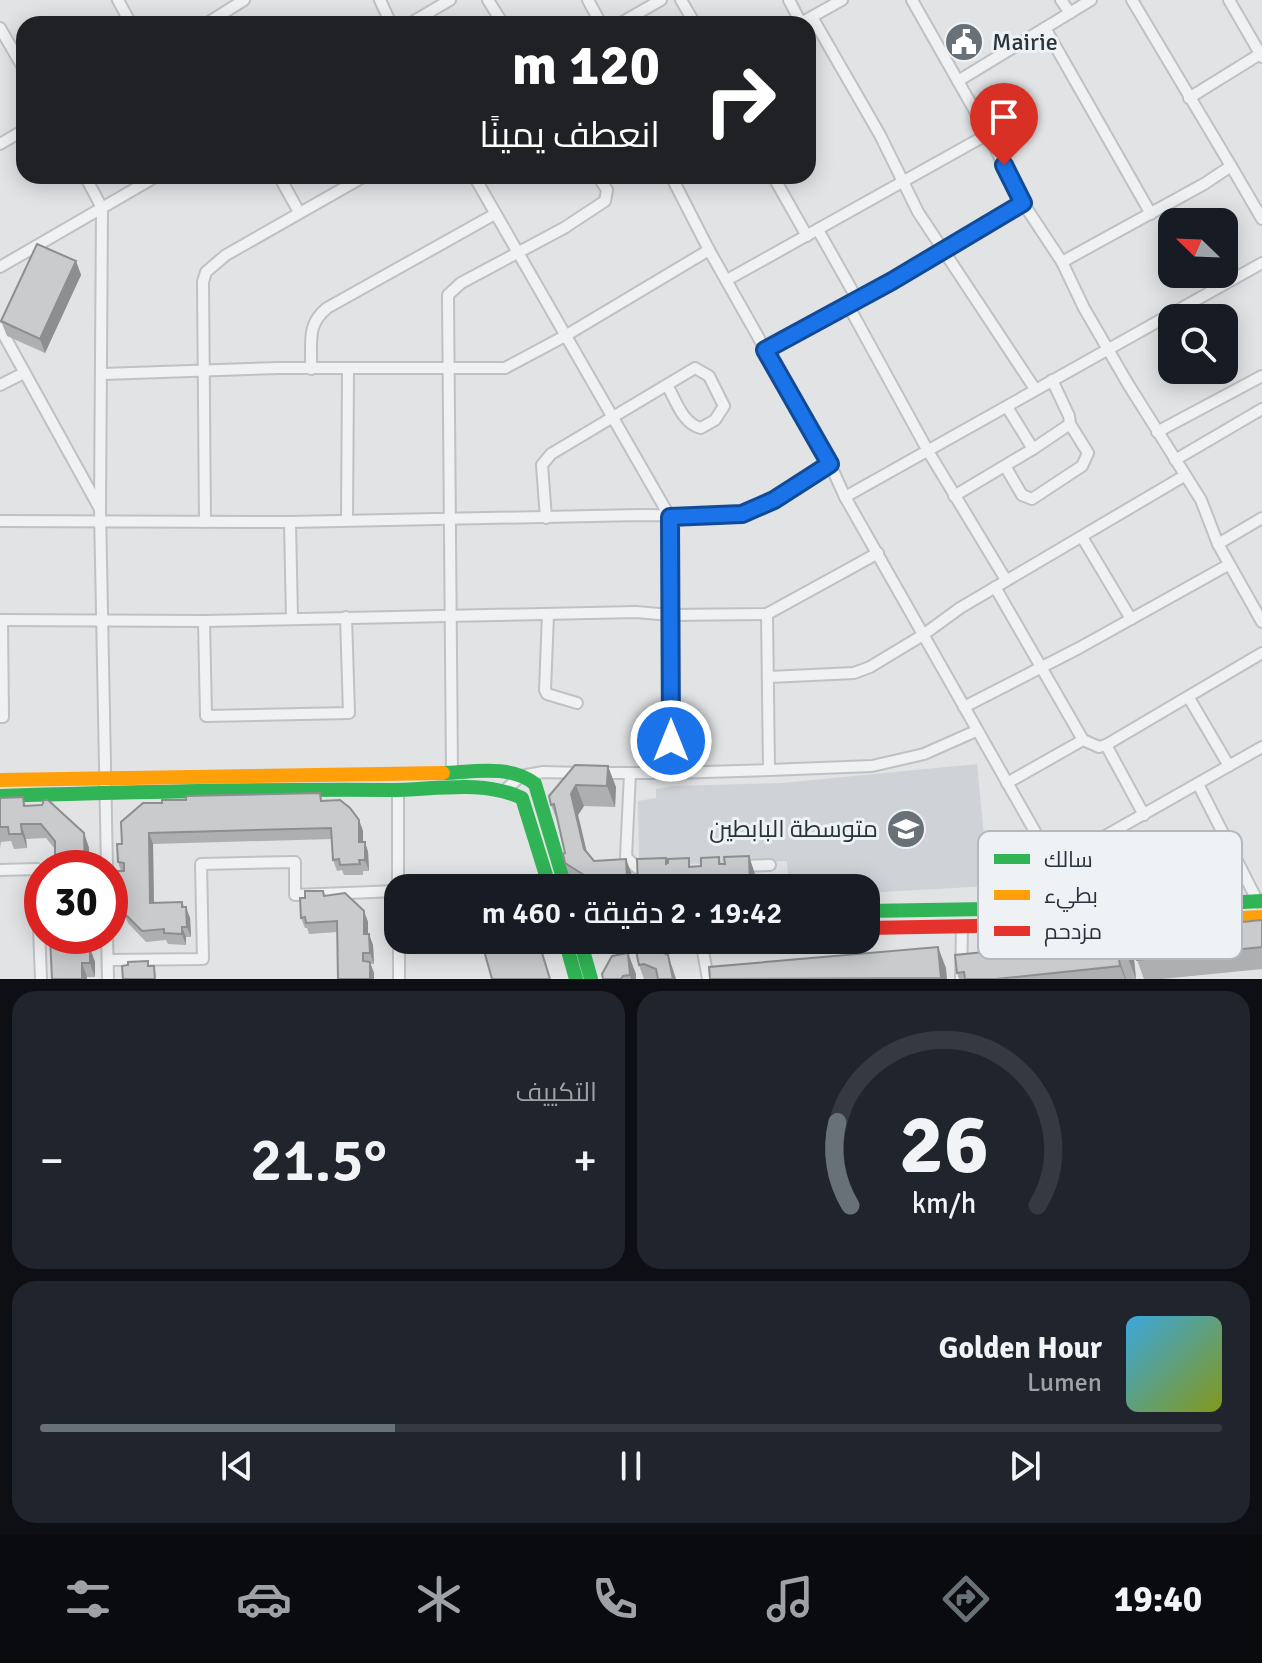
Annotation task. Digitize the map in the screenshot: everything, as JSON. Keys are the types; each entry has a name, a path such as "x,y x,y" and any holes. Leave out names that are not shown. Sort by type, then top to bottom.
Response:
{"main road":[{"path":"0,796 107,786 504,771 533,781 539,792 562,874"},
{"path":"0,780 204,789 488,787 522,798 546,874"},
{"path":"880,911 978,909"},
{"path":"880,928 978,928"},
{"path":"574,954 576,979"},
{"path":"579,954 591,979"}],"street":[{"path":"219,16 244,0"},
{"path":"423,16 450,0"},
{"path":"633,16 661,0"},
{"path":"814,16 842,0"},
{"path":"912,0 1023,203 1062,262 1084,308 1201,500 1228,565 1262,622"},
{"path":"1061,0 1070,13"},
{"path":"958,81 1091,0"},
{"path":"1132,0 1262,219"},
{"path":"1189,98 1261,55 1229,0"},
{"path":"816,24 942,252 1035,389"},
{"path":"1045,28 1151,214"},
{"path":"0,29 16,56"},
{"path":"727,280 988,134"},
{"path":"1062,262 1231,166"},
{"path":"89,184 102,208 100,510 107,850"},
{"path":"0,267 143,184"},
{"path":"283,184 299,212"},
{"path":"205,522 203,282 206,272 226,255 350,184"},
{"path":"478,184 670,517 671,773"},
{"path":"452,773 448,295 461,283 564,228 605,201 608,197 603,184"},
{"path":"675,184 830,464 845,497 1035,831"},
{"path":"778,184 807,236"},
{"path":"765,350 942,252 1023,203"},
{"path":"311,369 312,325 316,317 495,214"},
{"path":"818,230 928,451 1006,580"},
{"path":"103,374 203,370 505,368 709,250"},
{"path":"845,497 1262,263"},
{"path":"0,328 100,510"},
{"path":"546,518 542,476 544,460 612,418 695,368 704,372 724,406 721,413 701,428 694,427 667,385"},
{"path":"347,520 348,370"},
{"path":"0,385 24,373"},
{"path":"1157,432 1262,376"},
{"path":"1005,466 1022,495 1032,499 1082,466 1088,453 1070,424 1052,380"},
{"path":"1007,407 1033,449"},
{"path":"1175,460 1262,409"},
{"path":"954,496 1070,424"},
{"path":"0,521 290,522 742,514 774,500 830,464"},
{"path":"769,677 854,673 923,635 1006,580 1184,476"},
{"path":"1218,544 1262,518"},
{"path":"290,522 292,619"},
{"path":"1082,537 1131,619"},
{"path":"0,717 3,717 1,620 204,621 636,612 671,615 767,614 878,553"},
{"path":"964,707 1228,565"},
{"path":"995,587 1083,740 1093,745 1106,745 1262,653"},
{"path":"548,614 545,690 552,696 577,703"},
{"path":"767,614 769,770"},
{"path":"204,621 206,716 349,713 346,617"},
{"path":"1189,698 1229,766"},
{"path":"505,790 521,776 543,772 671,773 872,766 924,754 976,731"},
{"path":"1007,783 1083,740"},
{"path":"1106,745 1144,815"},
{"path":"1115,831 1262,747"},
{"path":"630,773 626,857 637,868 666,867"},
{"path":"1198,784 1222,831"},
{"path":"398,790 398,874"},
{"path":"108,960 203,959 201,864 295,862 295,895 384,891"},
{"path":"726,866 770,865"},
{"path":"0,870 24,869"},
{"path":"1242,869 1261,906"},
{"path":"961,979 962,928"},
{"path":"41,954 41,979"},
{"path":"108,954 108,979"},
{"path":"399,954 399,979"},
{"path":"704,954 708,979"}],"shaded area":[{"path":"977,764 984,831 978,831 978,887 880,892 880,874 788,874 787,861 645,865 639,858 638,801 656,798 656,789 782,783"}],"building":[{"path":"37,244 76,261 40,339 1,321"},
{"path":"575,765 608,766 607,786 576,785 571,794 584,849 594,861 626,859 627,874 582,874 565,863 554,804 551,805 549,796"},
{"path":"320,793 321,801 340,800 359,820 359,842 365,842 365,860 359,860 360,864 340,865 339,859 333,860 331,828 149,833 150,903 182,902 182,907 186,907 187,927 182,927 182,934 164,933 164,929 142,931 128,917 128,850 117,850 117,844 122,844 121,822 143,803 186,800 186,796"},
{"path":"23,797 24,806 42,805 44,800 48,800 84,833 84,850 55,850 55,841 41,824 21,824 22,834 9,834 8,827 0,827 0,798"},
{"path":"749,856 750,874 638,874 637,859 666,858 666,864 668,859 689,858 689,867 701,866 701,858 719,857 719,864 725,864 724,857"},
{"path":"305,891 323,891 324,896 345,893 364,911 364,934 369,934 370,953 363,953 363,961 370,962 370,979 338,979 337,921 306,923 305,917 301,918 300,898 305,898"},
{"path":"1262,920 1262,947 1242,949 1242,922"},
{"path":"938,947 941,978 710,979 709,967"},
{"path":"978,953 978,959 1119,959 1120,966 996,979 965,979 964,972 957,973 955,955"},
{"path":"51,954 90,954 90,963 82,963 82,979 52,979"},
{"path":"485,954 542,954 550,979 492,979"},
{"path":"628,954 630,975 621,979 603,979 602,974 612,956"},
{"path":"637,954 666,954 673,979 658,979 656,969 639,965"},
{"path":"148,961 148,966 154,966 155,979 123,979 122,966 128,965 128,962"}],"traffic: fast":[{"path":"443,773 503,771 535,784 562,874"},
{"path":"0,796 457,787 491,789 522,798 546,874"},
{"path":"1242,902 1262,901"},
{"path":"880,911 978,909"},
{"path":"569,954 576,979"},
{"path":"584,954 591,979"}],"traffic: slow":[{"path":"0,780 443,773"},
{"path":"1242,918 1262,917"}],"traffic: jam":[{"path":"880,928 978,926"}],"place":[{"name":"Mairie","path":"964,42"},
{"name":"متوسطة البابطين","path":"906,829"}],"route":[{"path":"671,741 670,517 742,514 774,500 830,464 765,350 892,281 1023,203 1004,165"}]}
